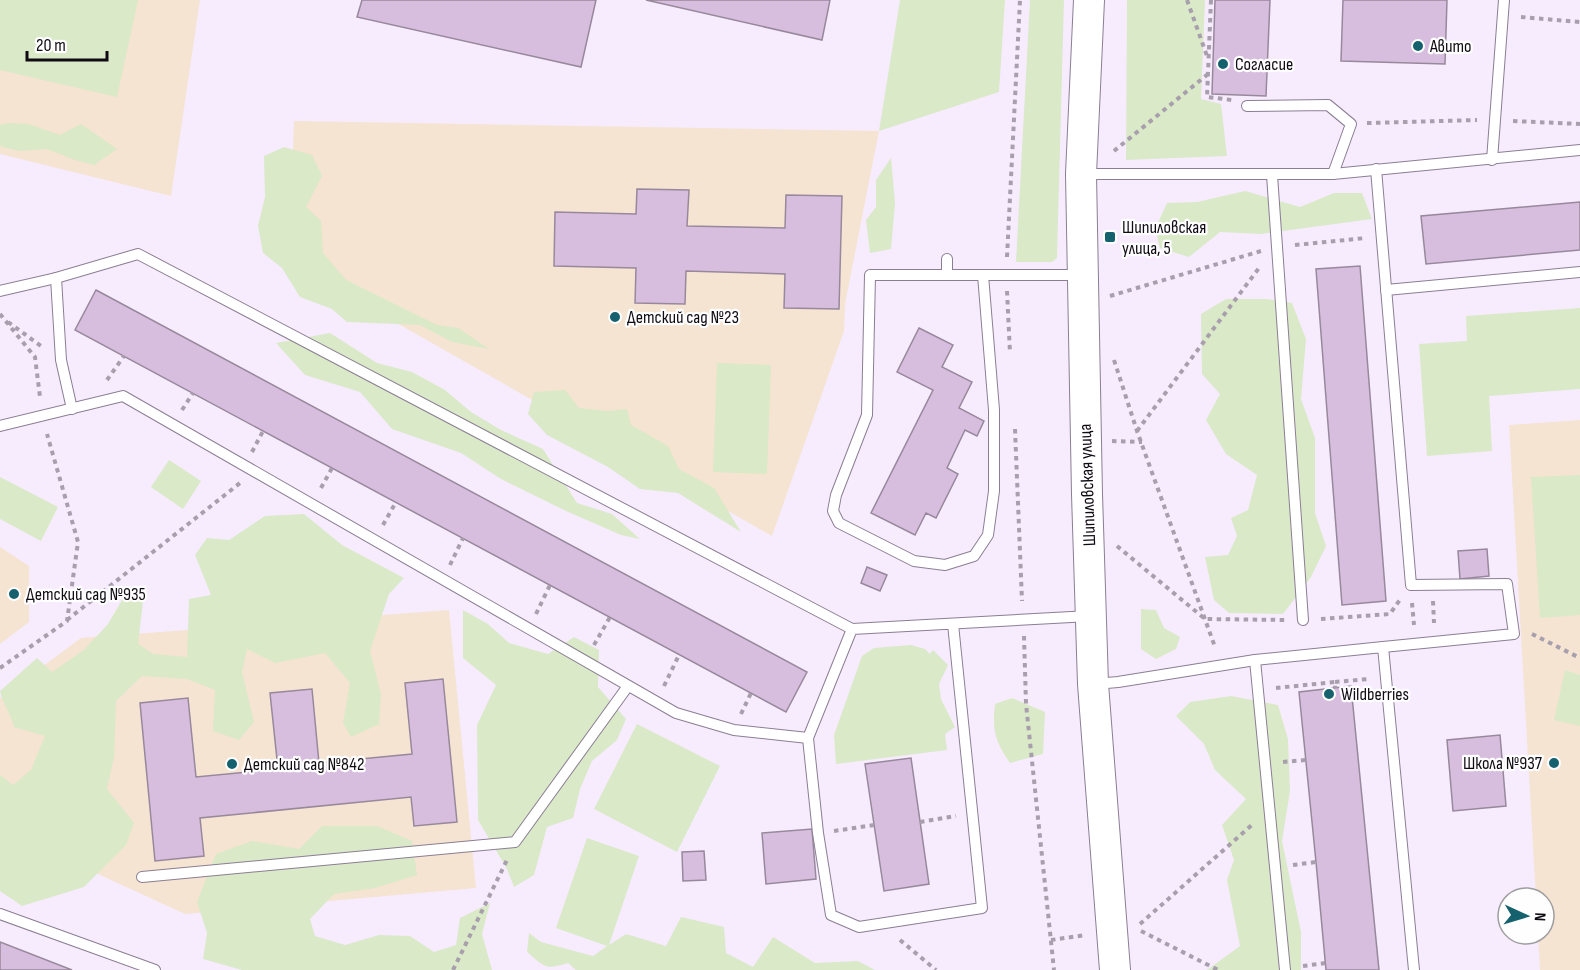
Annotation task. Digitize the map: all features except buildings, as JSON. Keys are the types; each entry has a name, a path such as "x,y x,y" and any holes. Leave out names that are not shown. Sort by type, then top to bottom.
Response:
{"main road":[{"name":"Шипиловская улица","path":"1089,0 1081,174 1082,275 1090,616 1110,969"}],"lane":[{"path":"1492,160 1504,0"},
{"path":"1247,106 1328,105 1351,124 1333,174"},
{"path":"1081,174 1333,174 1580,150"},
{"path":"1094,684 1255,660 1514,634 1507,584 1411,585 1376,169"},
{"path":"1272,175 1303,620"},
{"path":"0,291 56,278 138,254 852,629 1090,616"},
{"path":"947,259 947,275"},
{"path":"1386,290 1580,272"},
{"path":"983,275 994,410 994,491 988,535 974,556 945,565 914,561 839,523 833,511 836,495 867,416 870,275 983,275 1006,275 1082,275"},
{"path":"56,278 61,360 72,409"},
{"path":"0,426 123,396 676,713 734,730 808,738"},
{"path":"852,629 808,738 818,833 831,915 859,927 982,908 953,624"},
{"path":"1383,647 1414,970"},
{"path":"1255,660 1285,970"},
{"path":"142,877 515,842 628,686"},
{"path":"0,914 155,970"}],"path":[{"path":"1010,354 1006,275 1020,0"},
{"path":"1187,0 1209,59"},
{"path":"1211,0 1207,97 1228,98 1247,106"},
{"path":"1503,15 1580,22"},
{"path":"1113,151 1208,74"},
{"path":"1351,124 1495,120 1580,124"},
{"path":"1108,296 1276,246 1381,237"},
{"path":"1137,431 1276,246"},
{"path":"2,316 61,360"},
{"path":"2,316 35,357 42,416 78,542 67,621"},
{"path":"1113,357 1137,431 1222,665"},
{"path":"1014,421 1026,704 1054,970"},
{"path":"1112,441 1142,442"},
{"path":"0,668 67,621 254,471"},
{"path":"374,540 396,502"},
{"path":"442,580 463,538"},
{"path":"1115,545 1205,620"},
{"path":"528,629 550,585"},
{"path":"1411,585 1415,644"},
{"path":"1432,585 1435,642"},
{"path":"585,661 610,617"},
{"path":"1513,625 1580,658"},
{"path":"656,702 680,654"},
{"path":"1299,686 1353,680"},
{"path":"1335,682 1335,688"},
{"path":"1218,970 1135,928 1269,809"},
{"path":"920,822 960,816"},
{"path":"818,833 874,825"},
{"path":"832,831 834,842"},
{"path":"453,970 515,842"},
{"path":"881,924 936,970"},
{"path":"1051,940 1093,934"}],"shaded area":[{"path":"0,0 200,0 171,196 0,154"},
{"name":"Детский сад №23","path":"294,121 879,131 845,304 844,331 772,536 289,262"},
{"name":"Школа №937","path":"1580,420 1580,970 1540,970 1539,946 1556,946 1556,886 1535,886 1509,425"},
{"name":"Детский сад №935","path":"0,547 29,566 29,622 0,644"},
{"name":"Детский сад №842","path":"449,610 476,888 185,914 0,829 0,698 81,638"}],"green space":[{"path":"0,0 138,0 117,97 0,70"},
{"path":"900,0 1005,0 999,92 879,131"},
{"path":"1030,0 1064,0 1057,258 1052,262 1016,262"},
{"path":"1127,0 1205,0 1201,99 1221,104 1227,156 1126,160"},
{"path":"28,124 60,135 81,124 117,149 94,165 47,149 20,151 2,147 0,145 0,125"},
{"path":"284,147 312,155 322,176 306,207 321,221 323,253 346,280 437,325 458,328 489,349 452,342 420,325 347,322 332,309 300,297 282,268 263,253 258,226 265,197 264,156"},
{"path":"891,158 895,203 891,249 870,253 866,220 876,207 876,180"},
{"path":"1245,191 1300,207 1334,193 1362,193 1372,219 1261,234 1220,232 1189,257 1160,248 1155,229 1167,203 1197,202"},
{"path":"1226,299 1267,299 1292,303 1306,339 1301,399 1315,438 1315,513 1326,546 1311,577 1283,614 1229,613 1214,600 1205,557 1228,555 1237,536 1231,518 1248,510 1257,475 1226,454 1206,420 1220,394 1202,374 1201,314"},
{"path":"1580,308 1580,389 1489,396 1492,451 1427,456 1419,344 1467,341 1466,316"},
{"path":"330,333 377,363 412,372 445,390 471,412 501,430 543,449 577,503 612,514 640,539 621,535 566,511 501,479 461,453 392,429 360,392 305,375 276,343"},
{"path":"717,363 771,365 767,474 713,472"},
{"path":"565,390 579,408 608,411 627,409 631,425 668,446 679,469 714,488 741,532 678,493 640,489 608,467 547,435 528,414 534,392"},
{"path":"169,460 201,481 183,509 151,487"},
{"path":"1580,475 1580,615 1540,618 1531,477"},
{"path":"0,477 58,507 41,541 0,519"},
{"path":"304,514 342,545 404,578 389,594 370,651 381,694 379,724 351,737 343,723 350,683 325,653 275,663 247,649 242,672 254,722 239,740 213,731 215,690 187,679 142,676 116,701 114,757 107,789 134,823 126,845 84,887 22,906 0,891 0,775 13,785 31,770 45,736 14,727 0,691 37,658 52,672 84,650 108,624 125,595 143,601 138,644 153,654 187,657 189,599 211,595 195,555 207,538 229,540 265,516"},
{"path":"1141,609 1156,610 1164,628 1180,637 1176,649 1156,659 1141,649"},
{"path":"463,610 488,624 509,643 548,654 574,637 599,650 598,687 626,719 617,740 592,761 580,789 573,818 547,827 534,875 514,887 507,869 478,820 477,725 496,685 463,658"},
{"path":"911,645 925,649 930,654 933,650 948,665 939,684 941,699 955,727 945,734 947,750 836,764 834,735 862,656 874,648"},
{"path":"1565,670 1580,675 1580,726 1554,720"},
{"path":"1231,696 1278,705 1288,739 1290,791 1282,841 1301,932 1301,970 1207,970 1240,946 1227,880 1234,860 1222,825 1246,799 1215,770 1204,744 1176,716 1190,702"},
{"path":"1012,698 1045,712 1043,754 1010,763 994,729 994,713 995,704"},
{"path":"637,724 720,766 677,852 594,809"},
{"path":"322,826 377,826 412,841 417,875 375,888 334,894 310,919 315,936 345,945 379,935 410,936 434,952 456,945 460,918 490,903 482,934 492,970 242,970 203,959 207,933 197,902 216,854 252,841 299,849"},
{"path":"587,838 639,856 609,945 626,934 666,946 681,917 724,927 726,953 753,967 773,937 815,963 858,961 875,970 576,970 568,963 546,966 527,952 529,933 541,942 593,956 607,946 556,928"}],"place":[{"name":"Авито","path":"1418,46"},
{"name":"Согласие","path":"1223,64"},
{"name":"Шипиловская улица, 5","path":"1110,237"},
{"name":"Детский сад №23","path":"615,317"},
{"name":"Детский сад №935","path":"14,594"},
{"name":"Wildberries","path":"1329,694"},
{"name":"Школа №937","path":"1554,763"},
{"name":"Детский сад №842","path":"232,764"}]}
